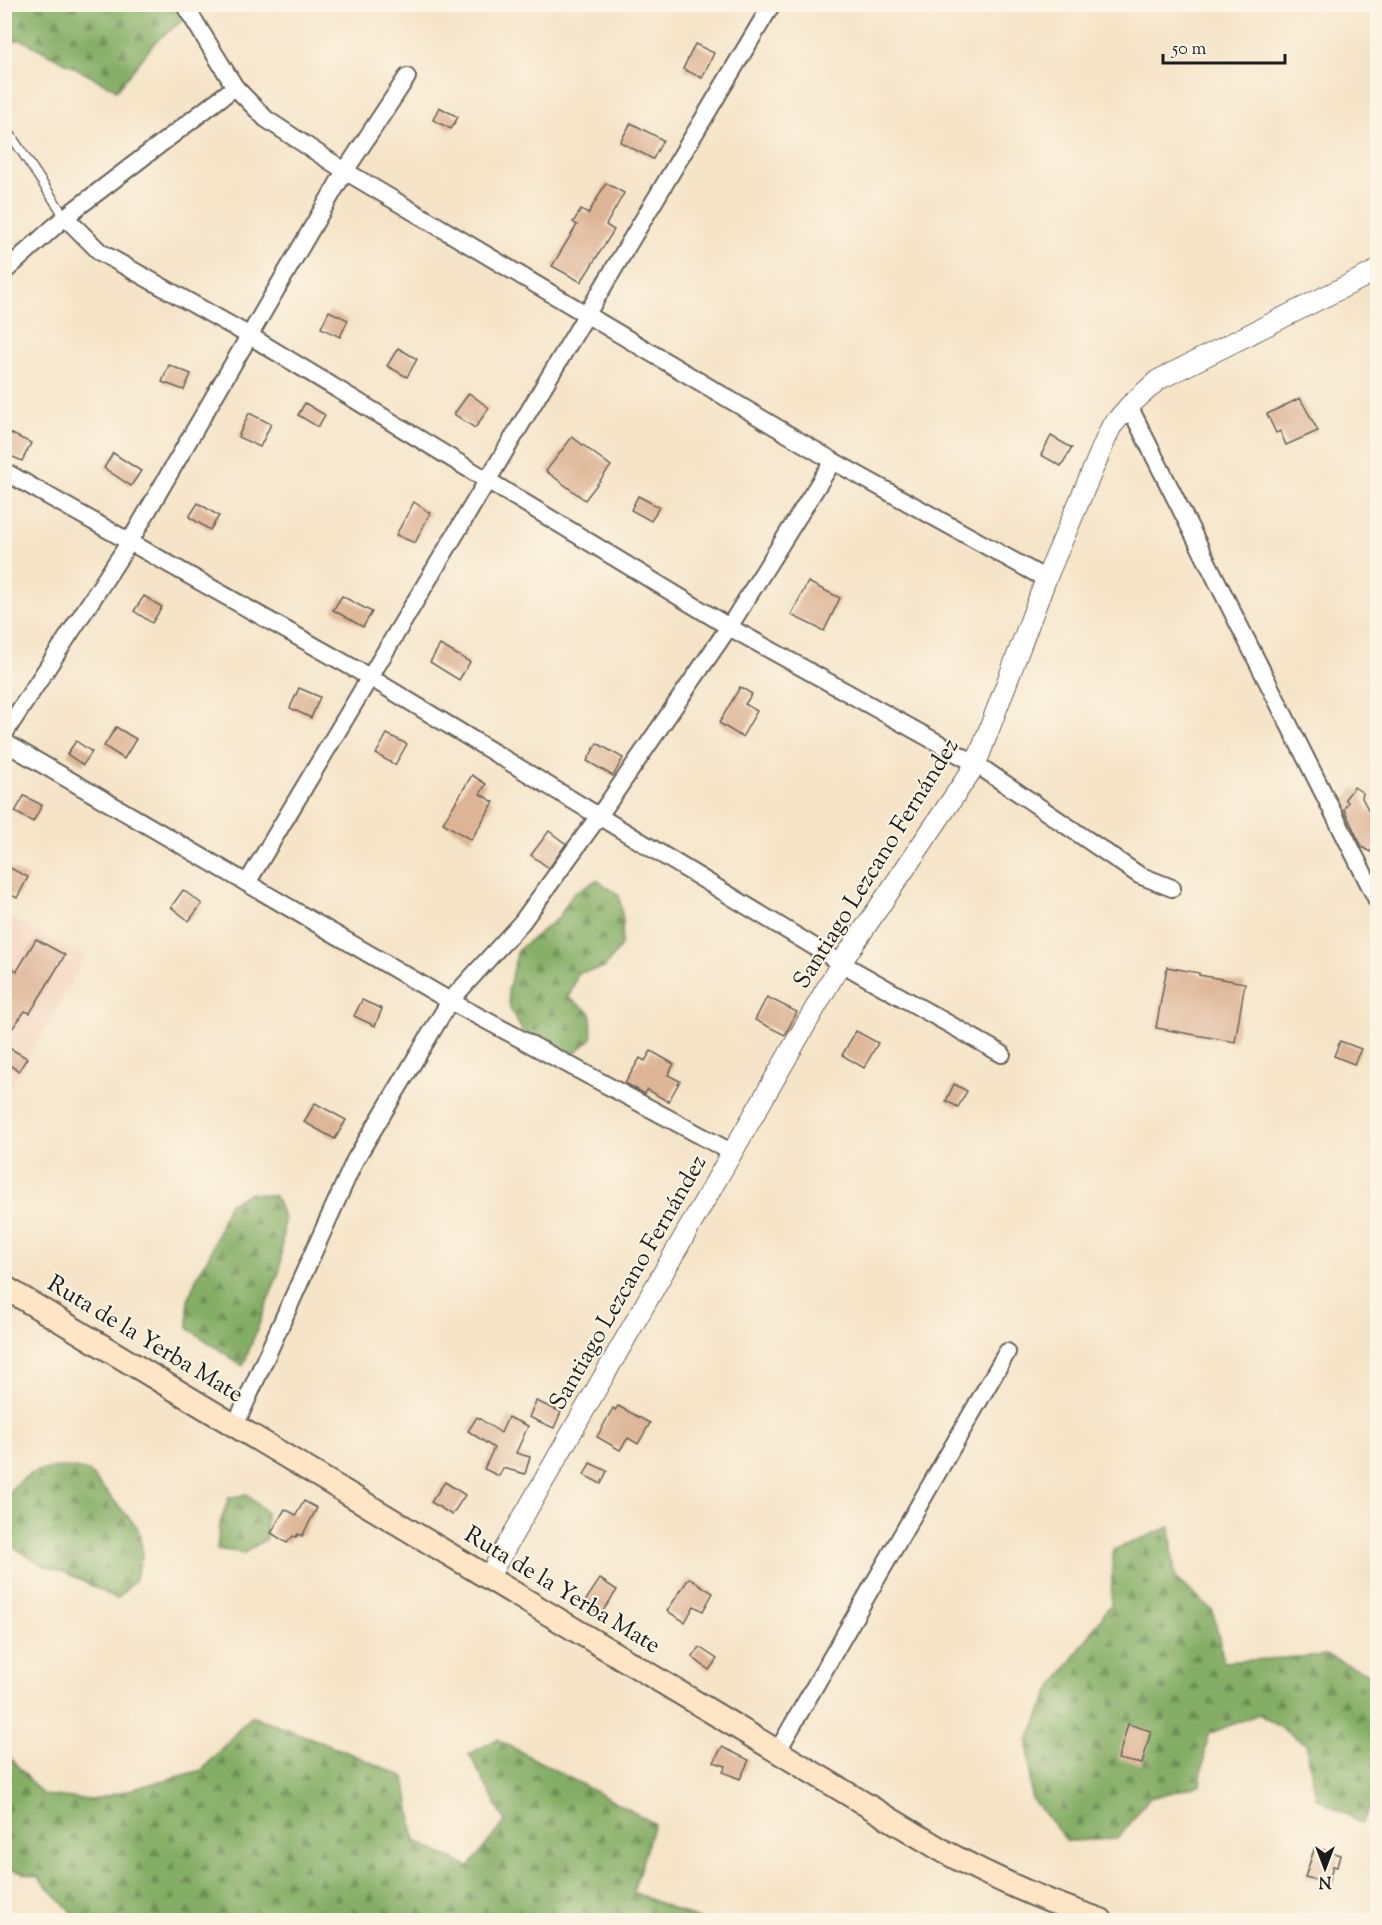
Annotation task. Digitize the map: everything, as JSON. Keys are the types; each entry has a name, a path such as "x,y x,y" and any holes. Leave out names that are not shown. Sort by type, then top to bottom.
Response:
{"main road":[{"name":"Ruta de la Yerba Mate","path":"4,1287 899,1825 985,1874 1101,1920"}],"street":[{"path":"184,4 235,87 266,119 345,171 833,461 1046,579"},
{"path":"247,883 772,4"},
{"path":"4,734 129,543 345,171 407,77"},
{"path":"4,272 65,217 235,87"},
{"path":"65,217 100,252 250,336 729,627 976,764 1139,875 1173,888"},
{"name":"Santiago Lezcano Fernández","path":"488,1578 841,963 976,764 1046,579 1112,427 1129,406 1158,381 1377,270"},
{"path":"1129,406 1377,902"},
{"path":"235,1426 356,1160 450,1000 522,922 598,816 729,627 833,461"},
{"path":"4,471 371,678 841,963 1002,1054"},
{"path":"4,742 450,1000 734,1153"},
{"path":"777,1752 1007,1352"}],"lane":[{"path":"4,125 65,217"}],"shaded area":[{"path":"5,915 85,957 5,1096"}],"green space":[{"path":"5,5 203,5 156,41 117,90 20,39 5,45"},
{"path":"597,880 619,895 623,921 621,946 604,968 578,973 569,998 591,1013 592,1038 572,1056 523,1032 510,1009 508,991 518,950 559,917 573,893"},
{"path":"249,1193 275,1196 284,1219 280,1269 243,1366 188,1328 188,1301 197,1276 210,1254 228,1204"},
{"path":"63,1467 88,1471 138,1528 143,1554 135,1580 117,1599 67,1573 43,1565 5,1542 5,1496 19,1482 37,1471"},
{"path":"247,1494 266,1512 266,1539 244,1553 217,1549 220,1523 229,1498"},
{"path":"1170,1527 1175,1578 1213,1611 1224,1662 1326,1655 1372,1675 1378,1715 1377,1793 1362,1823 1316,1798 1306,1744 1259,1714 1208,1734 1200,1785 1149,1798 1118,1839 1067,1841 1031,1798 1028,1742 1049,1693 1111,1604 1113,1550"},
{"path":"251,1716 335,1747 405,1777 415,1841 469,1867 505,1821 469,1754 497,1739 654,1823 633,1892 700,1920 79,1920 38,1877 5,1868 5,1752 43,1795 92,1800 202,1770"}],"building":[{"path":"695,44 714,53 702,78 683,69"},
{"path":"439,107 458,117 451,129 433,120"},
{"path":"631,123 663,140 653,159 620,142"},
{"path":"606,183 624,193 606,225 614,230 581,282 552,266 577,225 573,222 581,210 588,214"},
{"path":"329,311 348,320 340,337 321,328"},
{"path":"398,348 417,359 407,377 387,366"},
{"path":"169,365 191,374 184,390 162,382"},
{"path":"469,393 489,408 475,428 454,414"},
{"path":"1300,398 1318,431 1286,445 1280,431 1276,433 1267,414"},
{"path":"305,403 325,415 318,427 298,415"},
{"path":"249,413 271,424 260,447 238,437"},
{"path":"4,430 31,443 22,461 4,453"},
{"path":"1051,436 1072,448 1061,466 1041,455"},
{"path":"572,437 611,466 585,500 546,471"},
{"path":"113,453 141,471 131,486 104,468"},
{"path":"638,496 659,507 651,521 631,510"},
{"path":"414,502 430,513 415,543 396,535"},
{"path":"198,503 219,516 210,530 189,517"},
{"path":"808,582 840,598 824,631 791,615"},
{"path":"144,596 162,607 152,623 134,611"},
{"path":"342,596 372,612 363,627 333,610"},
{"path":"440,645 470,662 459,680 430,662"},
{"path":"740,687 752,694 745,704 757,711 742,737 719,723"},
{"path":"299,688 320,697 311,718 290,708"},
{"path":"116,727 136,739 124,759 104,746"},
{"path":"387,734 407,744 395,765 376,754"},
{"path":"76,741 92,752 83,765 67,754"},
{"path":"597,743 623,758 613,776 587,761"},
{"path":"472,775 486,784 480,794 494,802 471,840 443,823"},
{"path":"1354,787 1363,793 1362,798 1369,811 1377,816 1377,852 1372,849 1370,852 1362,847 1344,809 1348,802 1345,799"},
{"path":"24,796 42,805 33,822 15,812"},
{"path":"549,831 566,844 549,868 531,855"},
{"path":"4,865 28,877 17,898 4,891"},
{"path":"183,890 202,904 189,921 171,907"},
{"path":"36,939 65,955 30,1013 25,1011 4,1040 4,963 17,971"},
{"path":"1167,967 1245,983 1235,1042 1156,1028"},
{"path":"767,997 797,1012 785,1035 755,1020"},
{"path":"362,1000 382,1009 375,1026 354,1016"},
{"path":"856,1031 878,1043 864,1068 842,1055"},
{"path":"1340,1041 1361,1049 1354,1064 1334,1056"},
{"path":"4,1045 27,1058 19,1071 4,1062"},
{"path":"651,1051 674,1064 668,1075 680,1081 668,1102 647,1089 645,1094 625,1083 640,1058 645,1061"},
{"path":"954,1084 967,1091 958,1107 946,1101"},
{"path":"315,1103 346,1120 335,1139 304,1122"},
{"path":"536,1401 561,1412 554,1428 529,1417"},
{"path":"618,1406 650,1423 638,1444 628,1438 620,1450 597,1437 613,1408 615,1410"},
{"path":"477,1417 501,1433 508,1417 528,1426 516,1453 530,1457 525,1474 503,1468 499,1476 484,1469 494,1448 468,1431"},
{"path":"590,1463 607,1471 601,1484 584,1475"},
{"path":"445,1482 465,1495 452,1515 431,1502"},
{"path":"304,1501 317,1508 302,1536 298,1534 296,1537 293,1536 287,1543 271,1533 285,1509 296,1515"},
{"path":"689,1578 713,1593 703,1611 694,1606 685,1622 667,1611"},
{"path":"600,1579 617,1590 601,1614 584,1603"},
{"path":"699,1647 717,1659 709,1670 692,1657"},
{"path":"1128,1724 1151,1731 1142,1764 1118,1759"},
{"path":"722,1747 749,1760 740,1779 723,1772 726,1766 714,1762"},
{"path":"1315,1847 1340,1855 1337,1867 1333,1866 1328,1883 1305,1877"}]}
